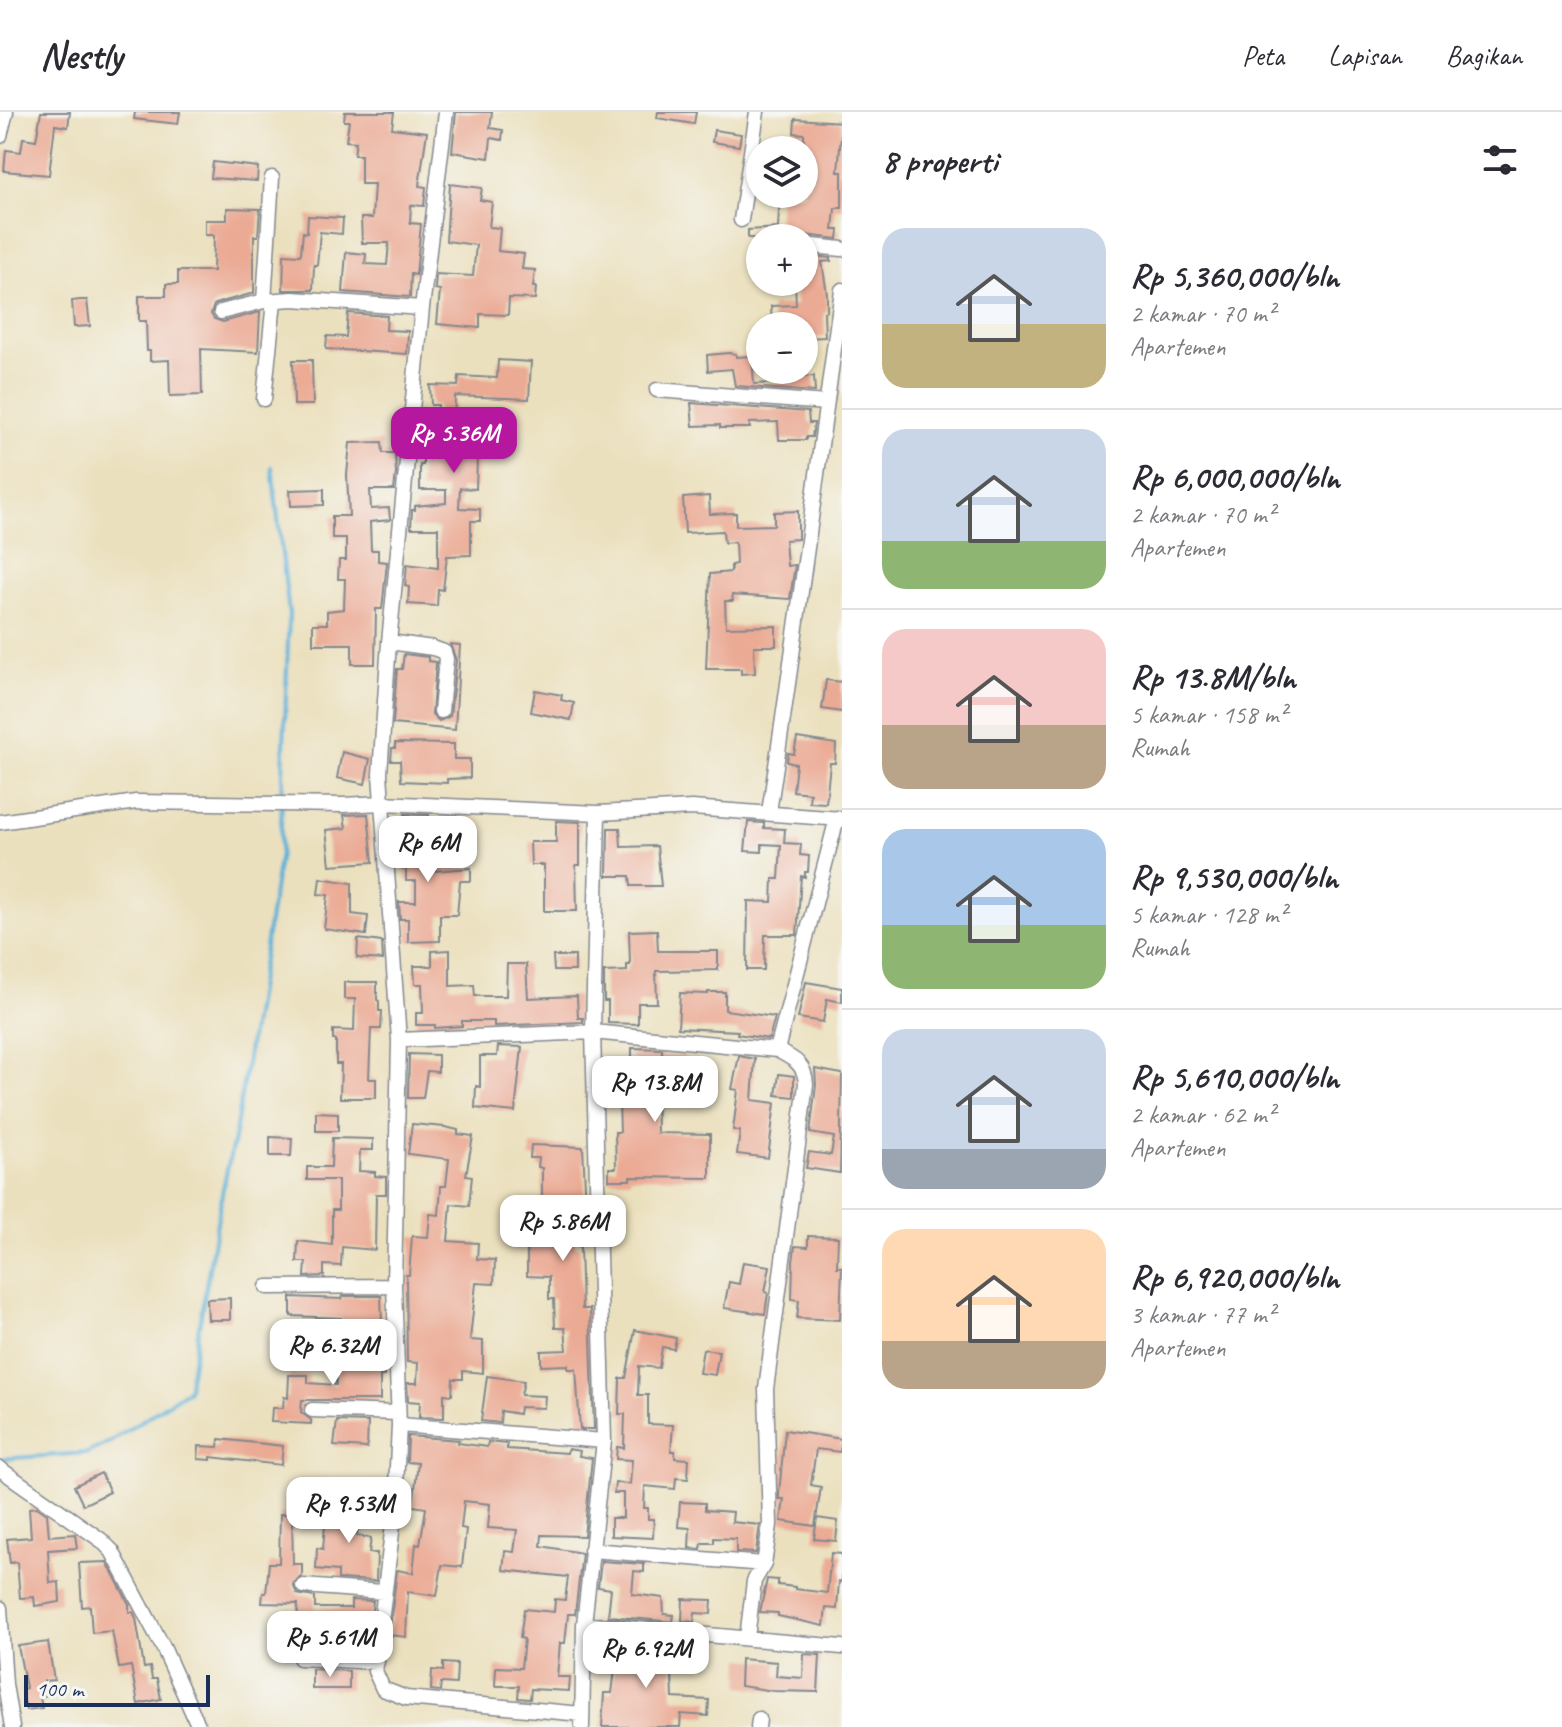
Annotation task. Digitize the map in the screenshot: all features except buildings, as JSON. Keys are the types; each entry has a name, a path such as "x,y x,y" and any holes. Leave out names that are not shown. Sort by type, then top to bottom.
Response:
{"street":[{"path":"0,136 6,112"},
{"path":"446,112 422,308 389,642 380,774 399,1040 394,1286 398,1419 395,1508 375,1671 378,1682 387,1693 582,1721 584,1624 604,1441 593,1032 598,813"},
{"path":"741,220 757,112"},
{"path":"264,399 272,178"},
{"path":"818,246 842,249"},
{"path":"769,812 797,633 842,290"},
{"path":"221,312 293,299 422,308"},
{"path":"657,390 826,403"},
{"path":"389,642 444,652 441,711"},
{"path":"0,822 136,802 382,803 598,813 692,808 840,818 777,1050"},
{"path":"399,1040 593,1032 777,1050 797,1061 805,1074 766,1389 770,1525 764,1564 754,1581 747,1638"},
{"path":"267,1287 394,1286"},
{"path":"312,1410 604,1441"},
{"path":"0,1469 112,1551 163,1647 199,1727"},
{"path":"591,1550 764,1564"},
{"path":"303,1586 383,1592"},
{"path":"0,1608 5,1684 12,1727"},
{"path":"584,1624 842,1647"},
{"path":"300,1658 377,1662"}],"waterway":[{"path":"0,1459 87,1453 110,1442 188,1390 235,1134 280,853 289,614 272,467"}]}
